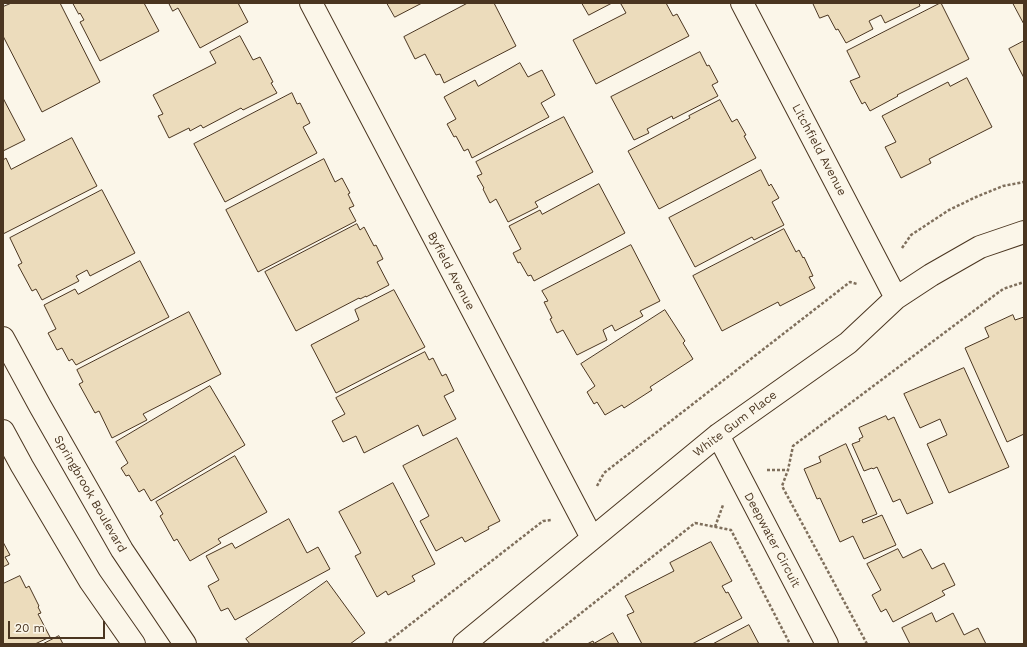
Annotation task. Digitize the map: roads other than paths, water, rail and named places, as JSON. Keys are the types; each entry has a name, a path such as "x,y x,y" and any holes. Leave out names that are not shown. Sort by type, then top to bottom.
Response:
{"street":[{"name":"Byfield Avenue","path":"311,3 592,538"},
{"name":"Litchfield Avenue","path":"742,3 896,298"},
{"name":"White Gum Place","path":"464,644 718,435 848,343 896,298 931,275 980,247 1024,232"},
{"name":"Springbrook Boulevard","path":"3,338 122,550 185,644"},
{"path":"3,431 90,581 134,644"},
{"name":"Deepwater Circuit","path":"718,435 827,644"}]}
